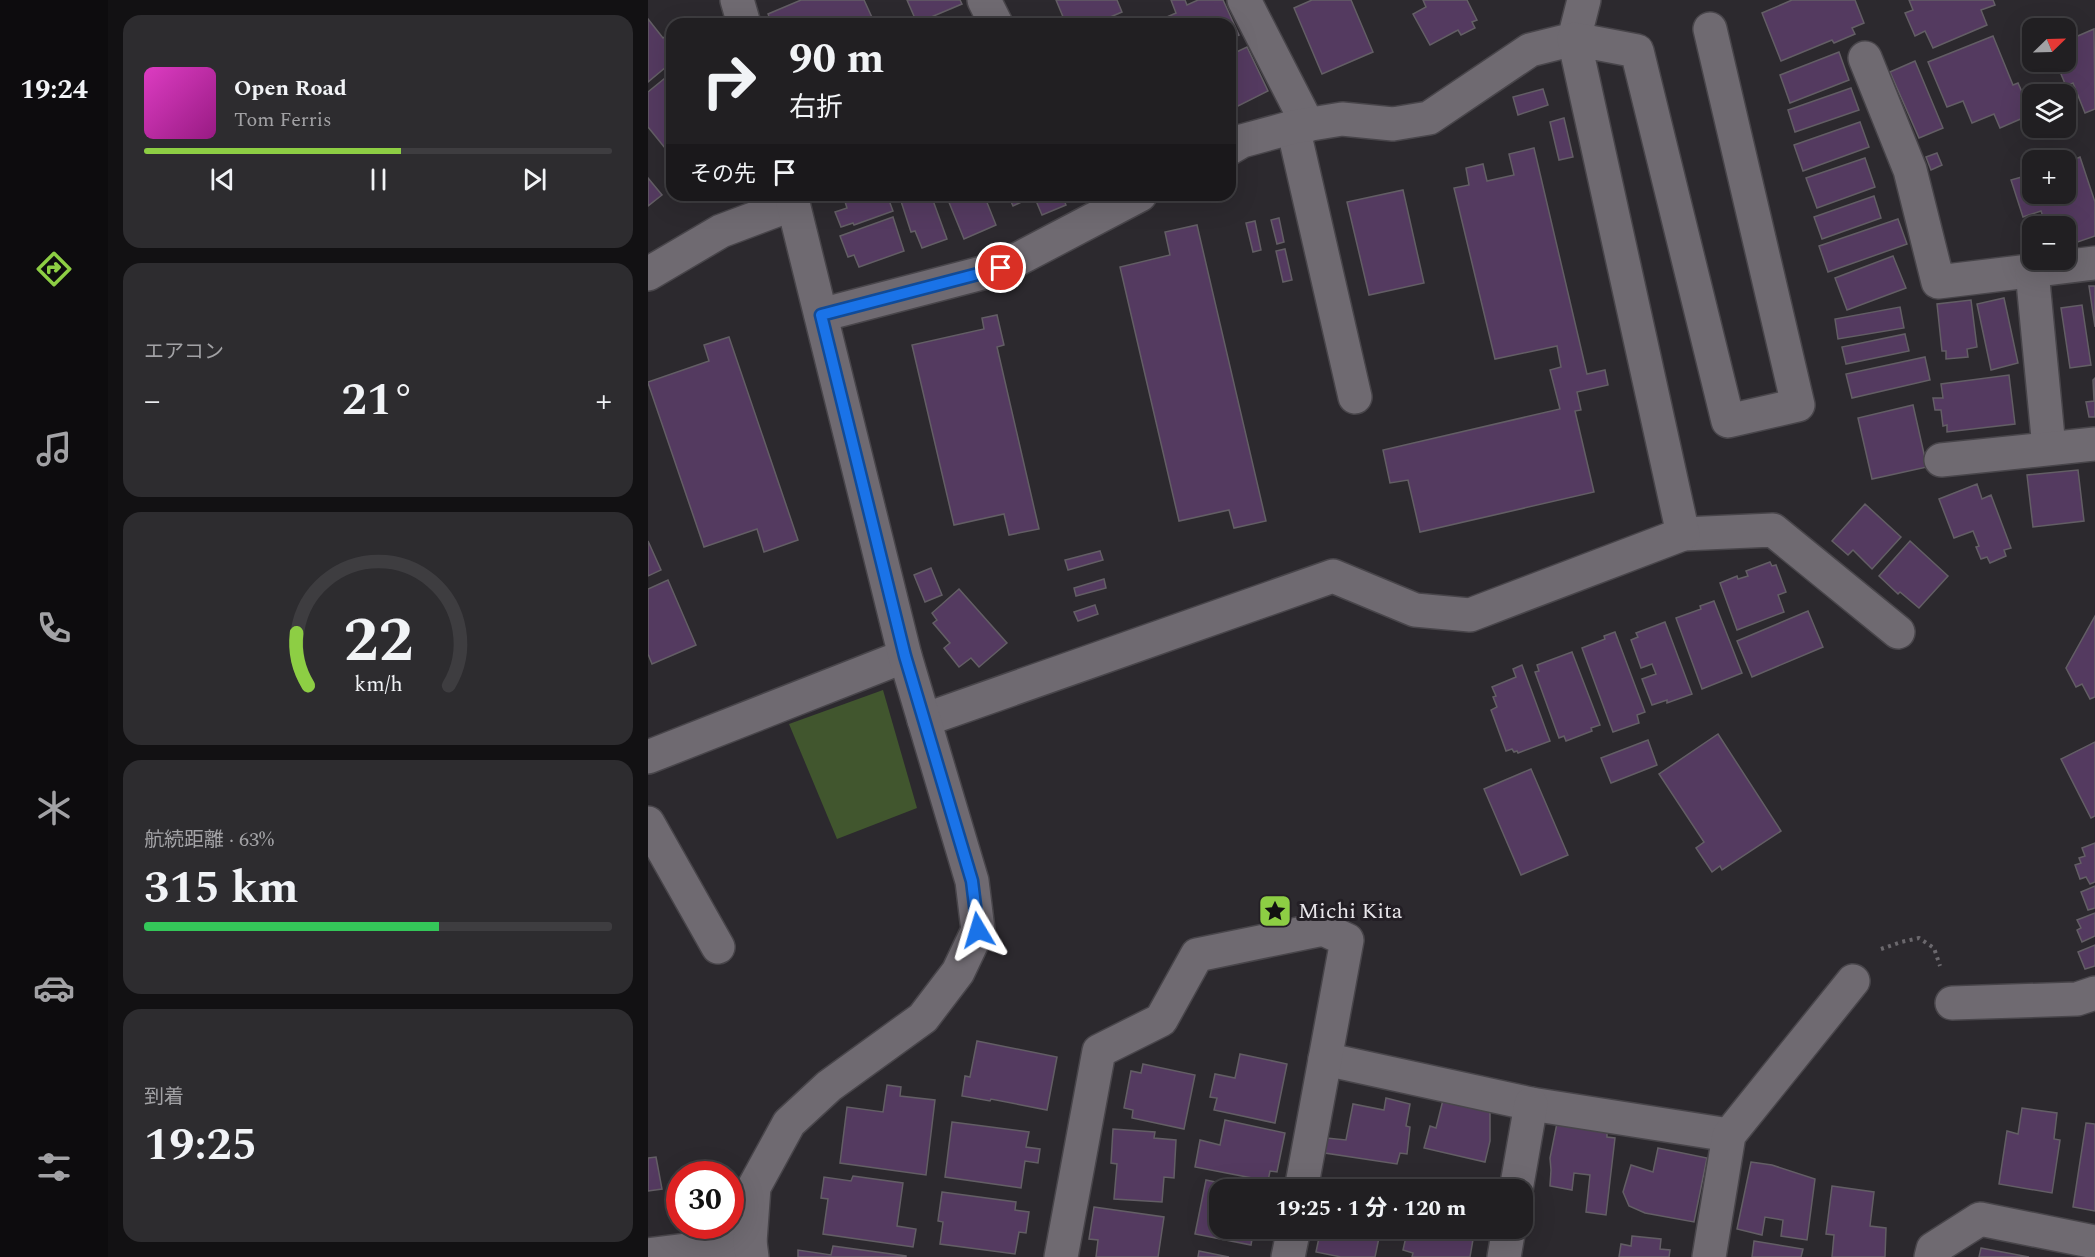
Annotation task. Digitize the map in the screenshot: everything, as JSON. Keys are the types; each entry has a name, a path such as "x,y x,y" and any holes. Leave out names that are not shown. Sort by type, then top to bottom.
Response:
{"street":[{"path":"737,0 742,18"},
{"path":"984,0 993,18"},
{"path":"1244,0 1301,126 1355,397"},
{"path":"1584,0 1574,39 1683,534"},
{"path":"1236,144 1301,126 1342,119 1393,124 1429,118 1530,50 1574,39 1637,51 1728,421 1798,405 1710,29"},
{"path":"1865,58 1910,170 1938,282 2095,263"},
{"path":"648,274 721,231 788,201"},
{"path":"648,1255 751,1249 754,1187 789,1123 829,1086 923,1018 958,972 978,930 972,881 905,656 792,201"},
{"path":"821,315 1001,268 1089,207 1114,201"},
{"path":"2032,271 2049,448"},
{"path":"1941,460 2095,444"},
{"path":"924,720 1333,576 1415,610 1470,615 1683,534 1773,530 1898,632"},
{"path":"648,756 905,656"},
{"path":"648,823 718,947"},
{"path":"1061,1257 1100,1051 1161,1020 1197,955 1323,929 1347,940 1303,1179"},
{"path":"1709,1257 1729,1135 1853,981"},
{"path":"1952,1003 2077,999 2095,993"},
{"path":"1325,1059 1531,1104 1729,1135"},
{"path":"1518,1179 1531,1104"},
{"path":"1931,1257 1933,1249 1980,1219 2095,1242"},
{"path":"1288,1257 1292,1239"},
{"path":"1504,1257 1507,1239"}],"path":[{"path":"1853,981 1875,952 1919,938 1934,948 1952,1003"}],"green space":[{"path":"883,690 917,808 837,839 789,724"}],"building":[{"path":"801,0 864,0 872,18 770,18 768,14"},
{"path":"907,0 960,0 962,4 929,18 915,18"},
{"path":"1056,0 1117,0 1122,12 1108,18 1064,18"},
{"path":"1171,0 1185,0 1187,5 1198,0 1223,0 1231,18 1165,18 1176,13"},
{"path":"1312,0 1351,0 1373,52 1322,74 1294,8"},
{"path":"1423,0 1467,0 1477,20 1472,22 1475,28 1461,35 1458,30 1430,45 1413,14 1426,7"},
{"path":"1792,0 1855,0 1864,23 1852,28 1855,34 1834,43 1832,40 1781,61 1762,13"},
{"path":"1909,0 1993,0 1995,5 1981,10 1987,25 1933,48 1925,31 1915,36 1905,13 1913,10"},
{"path":"648,19 663,38 666,36 666,67 648,82"},
{"path":"2094,29 2095,109 2085,113 2076,90 2076,84 2065,84 2060,72 2076,72 2076,37"},
{"path":"1993,36 2013,85 2018,83 2022,92 2022,118 2000,128 1994,114 1972,123 1963,101 1947,107 1928,62"},
{"path":"1247,47 1268,91 1236,107 1236,52"},
{"path":"1839,52 1849,80 1790,103 1780,75"},
{"path":"1915,61 1943,128 1919,138 1890,72"},
{"path":"666,77 665,148 648,127 648,92"},
{"path":"1851,88 1859,110 1795,132 1788,110"},
{"path":"1543,89 1548,105 1518,115 1513,97"},
{"path":"1564,118 1573,157 1559,160 1550,122"},
{"path":"1860,122 1869,147 1803,171 1794,145"},
{"path":"1534,148 1587,374 1605,370 1608,385 1577,392 1581,410 1575,411 1594,492 1420,532 1408,480 1390,483 1383,450 1560,409 1550,370 1561,367 1557,346 1495,359 1454,188 1469,185 1466,168 1483,164 1487,181 1514,175 1509,154"},
{"path":"1937,153 1942,165 1931,170 1926,157"},
{"path":"2080,157 2095,202 2095,236 2076,243 2076,216 2043,216 2041,211 2023,216 2011,180 2022,177 2022,204 2076,204 2076,159"},
{"path":"1865,158 1875,187 1817,208 1806,178"},
{"path":"648,178 662,195 648,206"},
{"path":"1403,190 1424,283 1369,295 1347,202"},
{"path":"1874,196 1881,218 1822,239 1814,217"},
{"path":"845,201 889,201 893,211 854,225 853,223 841,227 835,212 847,208"},
{"path":"901,201 933,201 947,239 922,248 915,231 911,232"},
{"path":"948,201 986,201 996,225 964,239"},
{"path":"1011,201 1024,201 1013,206"},
{"path":"1036,201 1064,201 1066,205 1042,215"},
{"path":"893,217 904,251 859,267 854,255 848,257 840,236"},
{"path":"1279,218 1284,242 1277,244 1271,220"},
{"path":"1898,219 1907,244 1828,272 1819,246"},
{"path":"1255,221 1261,250 1253,252 1246,223"},
{"path":"1197,225 1266,521 1234,528 1229,510 1179,521 1120,267 1170,255 1165,232"},
{"path":"1285,249 1292,280 1283,282 1276,251"},
{"path":"1893,256 1906,288 1847,310 1835,278"},
{"path":"2089,286 2095,286 2095,327"},
{"path":"2004,298 2018,363 1991,370 1977,304"},
{"path":"1971,300 1977,347 1967,349 1968,357 1946,359 1946,351 1942,351 1937,304"},
{"path":"2082,305 2091,365 2070,368 2061,308"},
{"path":"1900,307 1904,328 1838,339 1835,319"},
{"path":"997,315 1004,345 997,347 1039,529 1009,535 1004,514 954,525 912,345 984,329 982,318"},
{"path":"1905,334 1909,351 1846,364 1842,347"},
{"path":"729,337 798,540 764,552 757,529 704,547 648,383 709,361 704,345"},
{"path":"1925,357 1930,380 1852,398 1846,374"},
{"path":"2009,375 2015,424 1947,432 1947,425 1943,426 1941,410 1935,410 1933,398 1943,398 1941,384"},
{"path":"2095,378 2095,417 2089,417 2086,402 2094,401 2093,380"},
{"path":"1913,405 1927,467 1872,479 1858,418"},
{"path":"2078,470 2084,521 2033,527 2027,475"},
{"path":"1977,484 1982,499 1991,495 2011,548 2004,550 2006,556 1990,563 1987,557 1981,559 1973,531 1954,538 1939,499"},
{"path":"1865,504 1901,537 1872,569 1853,550 1848,555 1832,541"},
{"path":"648,541 661,570 648,576"},
{"path":"1910,541 1948,576 1919,608 1900,592 1898,594 1879,576"},
{"path":"1100,551 1103,560 1068,570 1065,560"},
{"path":"1770,562 1772,566 1776,565 1786,592 1778,595 1784,612 1737,630 1720,583 1737,576 1738,579 1748,576 1746,571"},
{"path":"931,568 942,595 925,602 914,575"},
{"path":"1104,579 1106,588 1076,596 1074,588"},
{"path":"668,580 696,645 652,664 648,654 648,589"},
{"path":"959,589 1007,643 979,667 971,658 959,667 944,648 950,643 933,623 937,620 932,613"},
{"path":"1714,601 1742,673 1702,689 1676,618 1701,609 1700,606"},
{"path":"1095,605 1098,614 1078,621 1074,612"},
{"path":"1808,611 1823,647 1752,677 1737,641"},
{"path":"2095,616 2095,697 2090,699 2082,684 2076,687 2066,668"},
{"path":"1665,622 1692,694 1667,703 1667,700 1652,705 1642,679 1656,674 1652,664 1641,668 1631,640 1638,637 1636,633"},
{"path":"1615,632 1645,712 1637,715 1639,723 1613,732 1582,648 1605,639 1604,636"},
{"path":"1572,652 1600,725 1591,728 1592,731 1566,741 1564,736 1559,738 1535,672 1539,671 1537,665"},
{"path":"1522,665 1550,741 1518,753 1512,749 1506,751 1491,710 1497,707 1492,687 1516,677 1513,669"},
{"path":"1718,734 1781,831 1722,870 1720,866 1712,872 1696,848 1704,842 1659,774"},
{"path":"1648,740 1657,765 1611,783 1601,758"},
{"path":"2095,742 2095,816 2091,818 2061,759"},
{"path":"1531,769 1568,855 1521,875 1484,789"},
{"path":"2095,843 2095,882 2090,884 2086,877 2080,879 2075,865 2081,863 2079,858 2085,856 2082,848"},
{"path":"2095,886 2095,908 2088,910 2081,892"},
{"path":"2095,913 2095,936 2082,942 2077,930 2081,928 2077,920"},
{"path":"2095,945 2095,966 2085,969 2078,952"},
{"path":"977,1041 1057,1057 1047,1110 962,1096 965,1076 970,1077"},
{"path":"1240,1054 1287,1064 1275,1123 1214,1110 1217,1098 1210,1097 1215,1074 1235,1078"},
{"path":"1143,1064 1195,1075 1184,1129 1132,1118 1133,1110 1124,1108 1131,1071 1141,1073"},
{"path":"887,1085 901,1087 900,1096 935,1100 926,1175 840,1163 847,1107 883,1112"},
{"path":"1386,1098 1410,1104 1406,1126 1410,1127 1407,1154 1400,1153 1397,1164 1325,1153 1327,1138 1346,1140 1353,1104 1384,1110"},
{"path":"1443,1100 1490,1111 1490,1141 1485,1162 1424,1148 1430,1126 1436,1128"},
{"path":"2022,1108 2057,1113 2054,1139 2060,1140 2052,1193 1999,1184 2007,1131 2018,1134"},
{"path":"1225,1120 1285,1133 1277,1172 1270,1171 1268,1179 1195,1167 1200,1140 1220,1145"},
{"path":"952,1122 1029,1132 1026,1147 1040,1149 1038,1163 1025,1161 1021,1188 945,1177"},
{"path":"1557,1123 1607,1130 1607,1137 1615,1138 1606,1215 1586,1212 1590,1175 1574,1173 1572,1190 1550,1186 1550,1158"},
{"path":"2086,1123 2095,1124 2095,1211 2073,1207"},
{"path":"1113,1129 1155,1132 1154,1138 1176,1140 1174,1178 1164,1177 1162,1202 1114,1199 1117,1164 1111,1163"},
{"path":"1658,1148 1707,1158 1694,1222 1645,1213 1629,1206 1623,1192 1631,1165 1653,1172"},
{"path":"656,1157 662,1189 648,1191 648,1158"},
{"path":"1751,1162 1772,1165 1815,1179 1807,1240 1781,1236 1783,1220 1765,1217 1762,1235 1737,1229"},
{"path":"853,1176 903,1183 897,1226 916,1229 913,1247 823,1234 828,1199 821,1198 824,1177 851,1181"},
{"path":"1206,1180 1209,1181 1209,1237 1195,1234"},
{"path":"1832,1186 1874,1192 1870,1226 1886,1228 1885,1257 1832,1257 1834,1235 1826,1234"},
{"path":"942,1192 1016,1202 1015,1210 1029,1212 1026,1233 1019,1232 1015,1254 940,1244 943,1222 938,1221"},
{"path":"1094,1207 1164,1217 1158,1257 1096,1257 1098,1240 1089,1239"},
{"path":"1632,1236 1661,1239 1660,1249 1670,1250 1669,1257 1619,1257 1621,1244 1631,1246"},
{"path":"1220,1239 1252,1239 1251,1245"},
{"path":"1319,1239 1379,1239 1375,1257 1341,1257 1316,1252"},
{"path":"1406,1239 1473,1239 1470,1257 1412,1257 1413,1253 1403,1250"},
{"path":"1754,1241 1803,1249 1801,1257 1752,1257"},
{"path":"833,1246 906,1257 798,1257 798,1250 831,1255"},
{"path":"1981,1248 2029,1257 1979,1257"},
{"path":"1199,1251 1229,1257 1198,1257"}],"place":[{"name":"Michi Kita","path":"1275,911"}],"route":[{"path":"978,930 972,881 905,656 821,315 1001,268"}]}
